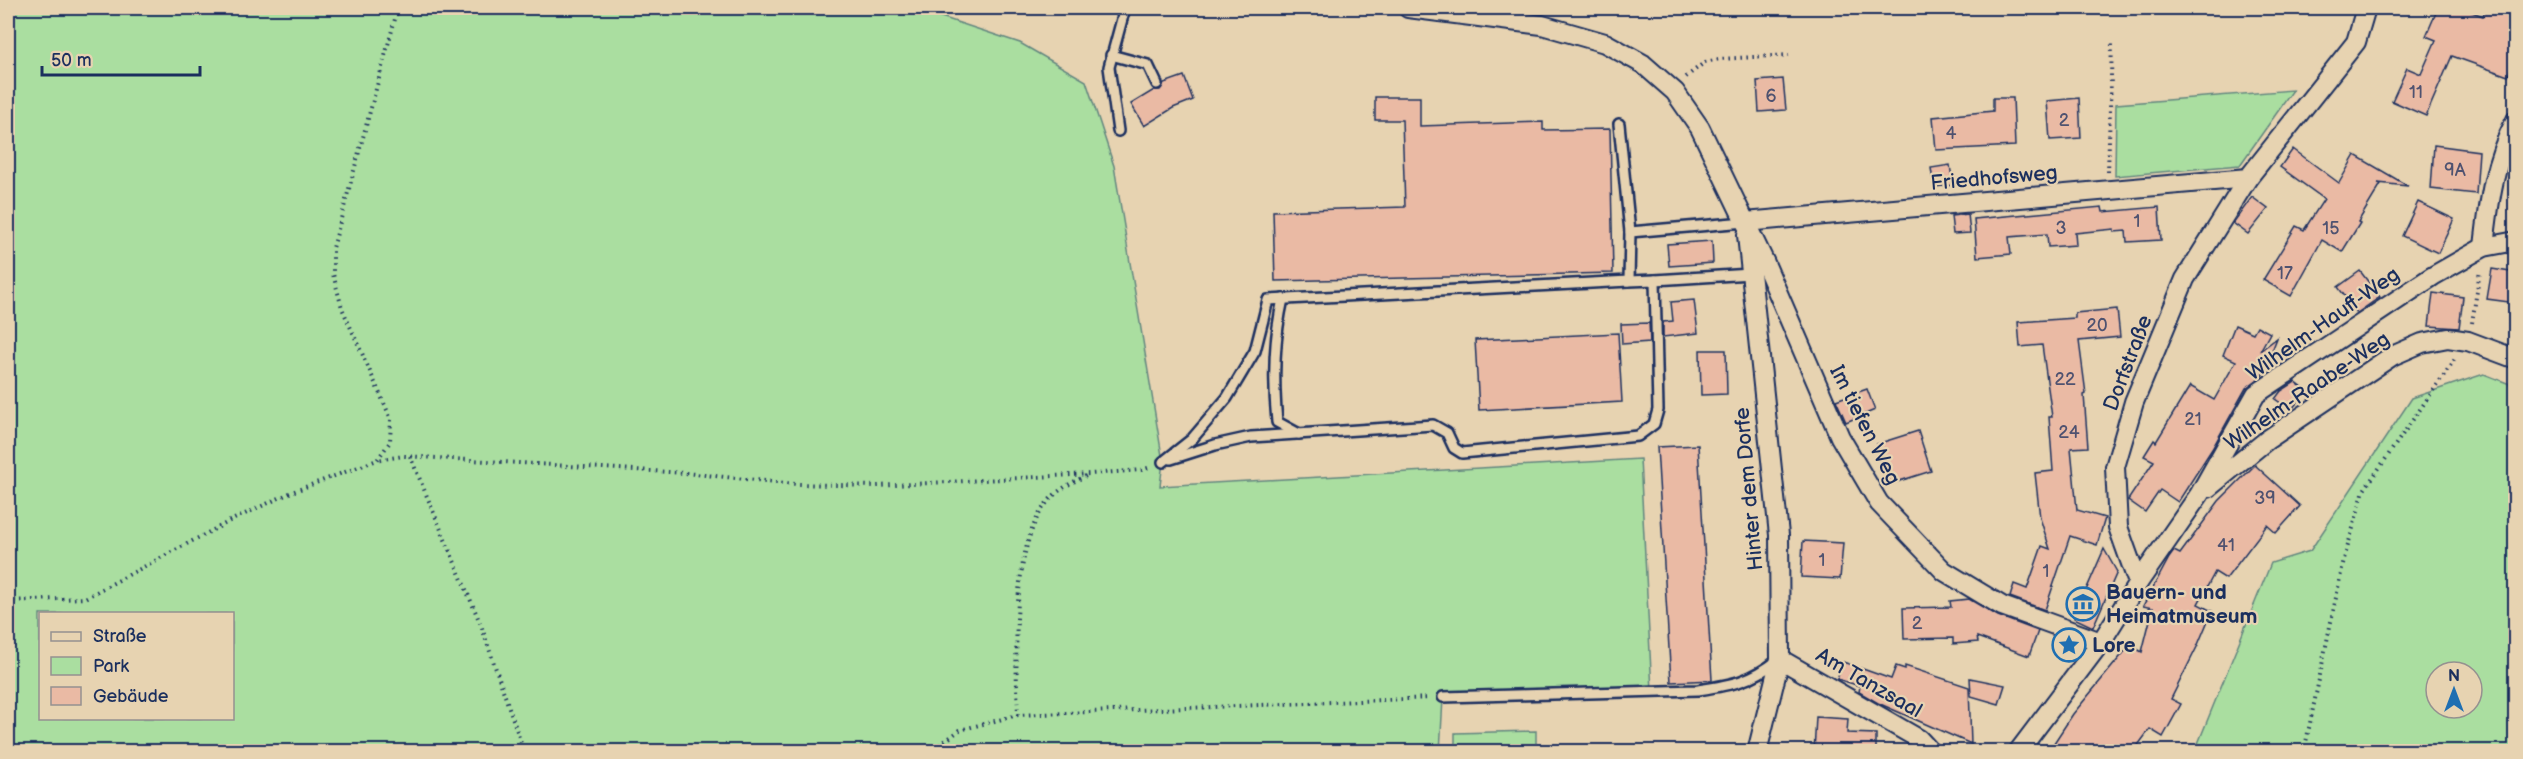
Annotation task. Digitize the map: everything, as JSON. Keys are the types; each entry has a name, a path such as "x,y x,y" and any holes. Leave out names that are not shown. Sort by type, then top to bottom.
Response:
{"street":[{"name":"Im tiefen Weg","path":"1408,8 1542,25 1605,43 1643,64 1675,92 1700,128 1745,222 1840,437 1879,503 1944,572 2002,606 2101,642"},
{"name":"Dorfstraße","path":"2138,583 2118,527 2115,467 2134,402 2186,279 2248,178 2356,42 2366,8"},
{"path":"2484,247 2488,204 2501,147 2516,120"},
{"name":"Friedhofsweg","path":"1745,222 2248,178"},
{"name":"Hinter dem Dorfe","path":"1745,222 1779,535 1780,659 1757,752"},
{"name":"Wilhelm-Hauff-Weg","path":"2138,583 2199,495 2256,394 2433,276 2484,247 2516,241"},
{"name":"Wilhelm-Raabe-Weg","path":"2199,495 2267,440 2392,356 2422,343 2448,338 2468,340 2516,359"},
{"path":"2018,752 2101,642 2138,583"},
{"name":"Am Tanzsaal","path":"1780,659 1919,739 1931,752"}],"lane":[{"path":"1118,131 1109,67 1125,8"},
{"path":"1111,55 1148,65 1157,84"},
{"path":"1619,124 1630,231 1629,281"},
{"path":"1630,231 1745,222"},
{"path":"1163,462 1192,439 1227,399 1255,351 1268,300 1751,274"},
{"path":"1163,462 1215,445 1251,437 1433,425 1447,434 1454,448 1462,453 1638,436 1654,424 1658,410 1655,280"},
{"path":"1283,299 1279,317 1274,393 1277,422 1299,434"},
{"path":"1443,697 1698,690 1737,684 1761,674 1780,659"}],"path":[{"path":"377,460 390,442 390,419 342,308 333,274 333,248 398,8"},
{"path":"2108,190 2112,44"},
{"path":"1675,92 1685,78 1705,62 1789,55"},
{"path":"2304,752 2344,559 2364,490 2468,340 2484,247"},
{"path":"410,456 481,625 524,752"},
{"path":"8,601 85,598 230,521 292,492 377,460 410,456 685,473 796,484 877,486 1141,470 1163,462"},
{"path":"1018,715 1015,630 1029,534 1044,505 1062,487 1089,474"},
{"path":"930,752 960,730 1018,715 1443,697"}],"green space":[{"path":"8,8 914,8 1020,43 1086,81 1114,166 1163,462 1160,486 1640,459 1652,691 1443,698 1440,752 8,751"},
{"path":"2293,90 2240,165 2115,176 2116,104"},
{"path":"2484,374 2515,386 2515,751 2195,751 2271,563 2310,551 2412,398"},
{"path":"1536,731 1536,751 1455,751 1455,733"}],"building":[{"path":"2438,8 2461,8 2483,16 2486,8 2516,8 2516,53 2508,76 2452,56 2426,116 2392,101 2407,68 2421,74 2436,40 2426,36"},
{"path":"1184,76 1193,100 1173,108 1144,126 1131,104 1154,90 1160,90 1164,83"},
{"path":"1783,79 1786,110 1759,112 1757,81"},
{"path":"1375,97 1420,97 1420,126 1543,122 1543,130 1610,129 1613,273 1275,281 1273,211 1405,207 1402,120 1375,120"},
{"path":"1993,98 2013,98 2015,146 1936,150 1933,117 1993,111"},
{"path":"2079,98 2081,138 2050,140 2047,101"},
{"path":"2434,145 2479,151 2476,194 2431,189"},
{"path":"2293,149 2339,183 2355,155 2408,186 2378,183 2381,184 2342,252 2322,240 2291,296 2263,280 2296,226 2304,230 2324,199 2280,167"},
{"path":"1950,165 1953,185 1934,187 1931,168"},
{"path":"2252,197 2268,209 2248,234 2233,223"},
{"path":"2418,202 2454,219 2438,253 2402,236"},
{"path":"2102,207 2103,212 2159,207 2161,240 2127,242 2126,231 2114,232 2114,229 2075,233 2076,245 2048,247 2047,234 2009,237 2011,254 1977,257 1974,219"},
{"path":"1968,214 1970,233 1953,234 1951,216"},
{"path":"1712,241 1713,263 1669,266 1667,244"},
{"path":"2492,269 2516,273 2516,303 2487,299"},
{"path":"2360,271 2380,297 2357,313 2338,287"},
{"path":"2433,293 2463,297 2459,328 2429,326"},
{"path":"1694,300 1698,333 1663,337 1663,322 1673,321 1671,302"},
{"path":"2117,309 2120,337 2079,341 2086,394 2084,395 2088,447 2071,448 2077,510 2105,518 2097,545 2070,536 2045,610 2010,597 2014,584 2027,589 2042,546 2050,549 2040,518 2035,473 2053,471 2049,417 2052,417 2042,345 2020,347 2018,322 2075,318 2075,313"},
{"path":"1649,323 1650,342 1622,344 1621,324"},
{"path":"2235,325 2253,333 2257,326 2270,333 2260,351 2277,338 2262,376 2246,388 2212,449 2178,502 2160,490 2145,512 2128,500 2154,461 2144,456 2154,440 2156,442 2190,386 2214,400 2236,361 2223,355"},
{"path":"1618,333 1622,402 1479,410 1475,340"},
{"path":"1700,350 1726,350 1727,394 1701,395"},
{"path":"2295,382 2307,391 2291,410 2275,399 2281,391"},
{"path":"1867,389 1875,410 1846,422 1836,400"},
{"path":"1918,431 1931,471 1890,484 1877,444"},
{"path":"1698,445 1712,680 1671,682 1657,447"},
{"path":"2255,465 2300,506 2276,533 2267,525 2226,579 2215,572 2198,604 2212,611 2171,699 2181,704 2163,737 2150,729 2133,752 2048,752 2073,714 2130,645 2142,652 2153,608 2143,606 2169,558 2174,551 2180,554 2219,501"},
{"path":"1803,541 1843,543 1840,579 1801,577"},
{"path":"2104,549 2117,572 2093,627 2074,618"},
{"path":"1969,599 1998,616 2038,631 2029,656 1977,637 1978,642 1953,644 1953,638 1904,639 1903,608 1951,607 1950,601"},
{"path":"1843,662 1891,679 1896,666 1905,669 1905,666 1969,687 1971,744 1878,703 1859,692 1860,686 1837,679"},
{"path":"1970,678 2005,685 1999,704 1971,696"},
{"path":"1816,717 1848,719 1847,733 1876,734 1876,752 1814,752"}],"place":[{"name":"Bauern- und Heimatmuseum","path":"2083,604"},
{"name":"Lore","path":"2069,645"}]}
